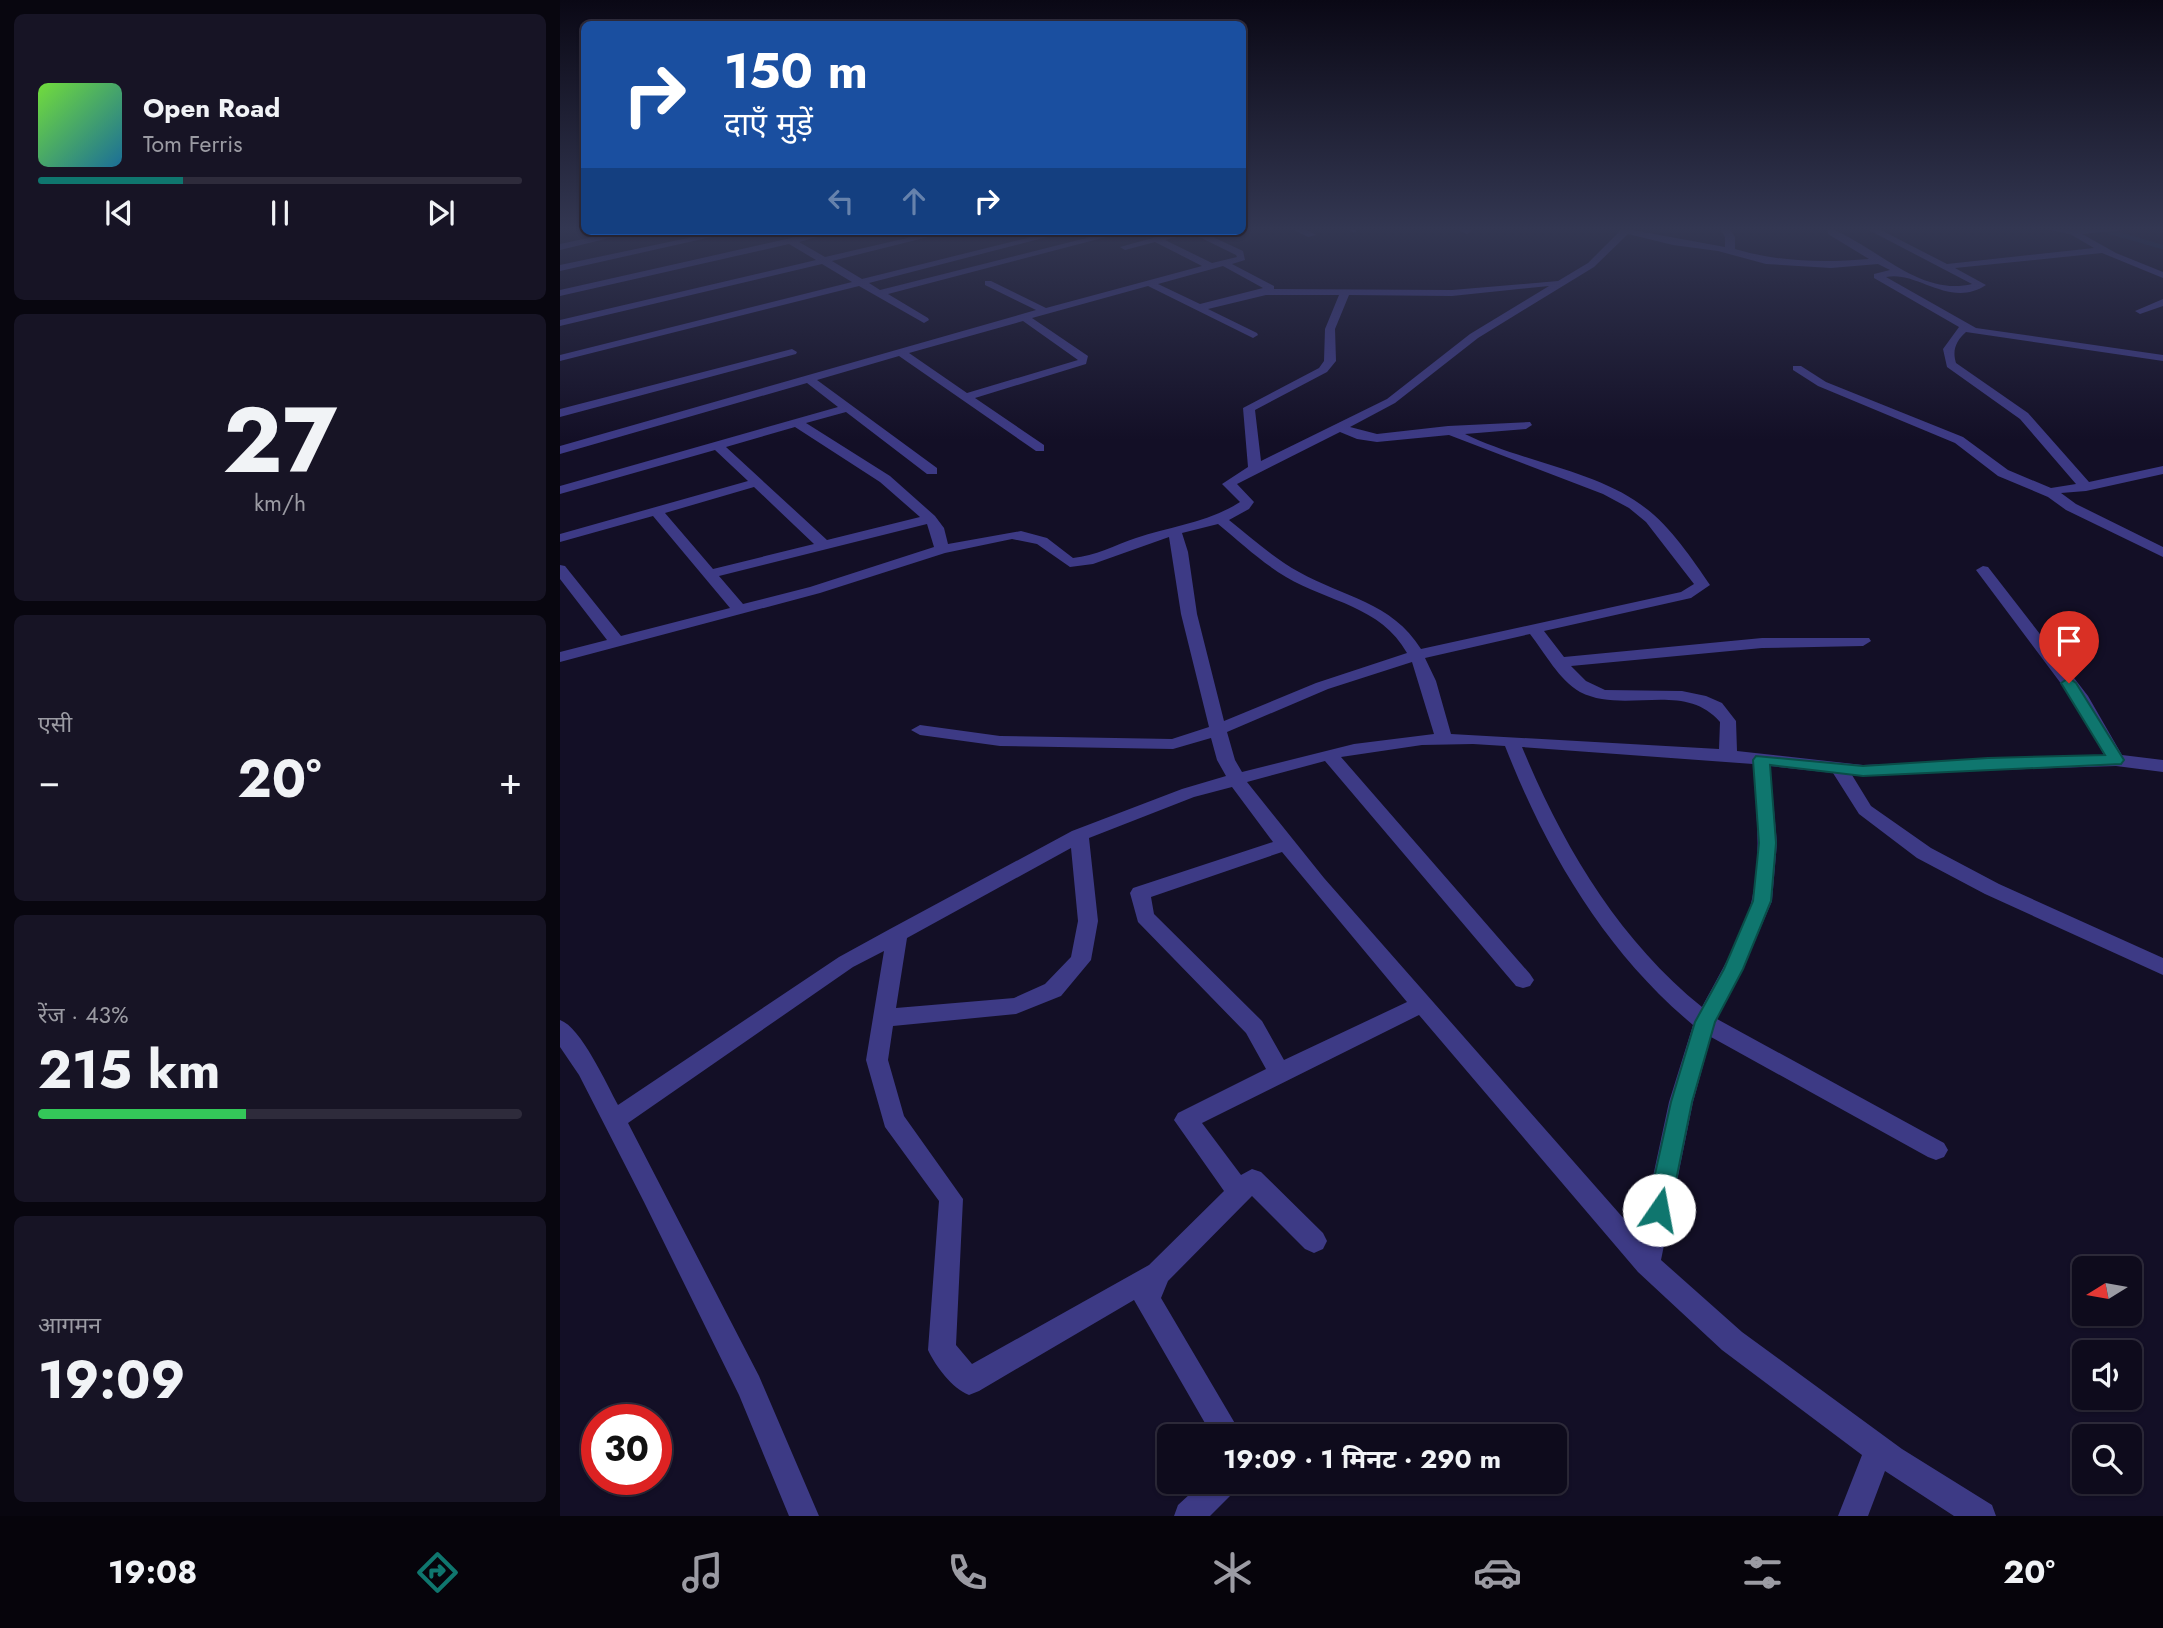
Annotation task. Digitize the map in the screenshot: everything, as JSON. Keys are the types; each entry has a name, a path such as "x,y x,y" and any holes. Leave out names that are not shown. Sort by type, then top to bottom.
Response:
{"street":[{"path":"560,323 664,298"},
{"path":"560,358 800,298"},
{"path":"888,298 924,320"},
{"path":"1018,298 1045,311"},
{"path":"560,450 1094,298"},
{"path":"1182,298 1253,335"},
{"path":"1202,307 1243,298"},
{"path":"1255,469 1249,408 1323,370 1329,361 1331,329 1343,298"},
{"path":"560,657 740,610 942,549 1021,535 1042,541 1063,559 1079,563 1142,540 1220,519 1247,502 1229,484 1391,401 1474,336 1536,298"},
{"path":"1913,298 1964,328 2006,337 2163,358"},
{"path":"2140,311 2163,302"},
{"path":"965,397 1083,362 1084,358 1077,352 1024,317"},
{"path":"1964,328 1949,345 1948,357 1951,365 2024,416 2086,487"},
{"path":"560,344 573,354"},
{"path":"560,413 792,352"},
{"path":"903,354 1040,449"},
{"path":"737,368 768,392"},
{"path":"1797,368 1822,384 1959,440 2003,473 2053,494 2064,503 2163,553"},
{"path":"810,380 932,471"},
{"path":"560,490 847,408"},
{"path":"797,423 885,480 930,519 937,528 942,549"},
{"path":"1340,427 1367,438 1526,425"},
{"path":"920,730 1000,741 1173,744 1217,730 1322,686 1416,655 1686,595 1703,585 1651,519 1634,505 1608,491 1468,440 1448,430"},
{"path":"718,446 822,544"},
{"path":"2053,494 2056,490 2086,487 2163,470"},
{"path":"560,538 758,482"},
{"path":"656,511 740,610"},
{"path":"709,574 930,519"},
{"path":"1220,519 1299,579 1366,605 1385,616 1403,635 1425,668 1444,739"},
{"path":"1175,532 1181,552 1192,628 1217,730 1235,779 1286,845 1647,1264 1732,1341 1879,1449 1981,1516"},
{"path":"560,569 618,643"},
{"path":"1983,570 2082,701 2116,760"},
{"path":"1534,629 1586,689 1595,692 1679,696 1715,705 1728,721 1728,756"},
{"path":"1562,662 1735,645 1863,641"},
{"path":"614,1120 846,962 1079,835 1188,793 1329,754 1381,745 1444,739 1728,756 1863,771 2116,760 2163,766"},
{"path":"1511,741 1527,781 1557,841 1603,912 1647,972 1705,1022 1936,1150"},
{"path":"1329,754 1523,980"},
{"path":"1647,1264 1681,1102 1705,1022 1734,969 1762,901 1768,843 1761,760"},
{"path":"1839,769 1866,810 1924,853 1992,890 2163,967"},
{"path":"884,1018 1016,1006 1054,990 1081,960 1088,921 1079,835"},
{"path":"1279,1073 1254,1027 1145,916 1140,893 1286,845"},
{"path":"897,934 877,1060 893,1120 951,1199 942,1350 969,1381 1158,1273 1252,1181 1314,1241"},
{"path":"1240,1193 1186,1120 1422,1004"},
{"path":"560,1030 587,1069 749,1386 804,1516"},
{"path":"1158,1273 1147,1299 1220,1424"},
{"path":"1853,1516 1879,1449"},
{"path":"1189,1516 1212,1494"}],"route":[{"path":"1659,1210 1681,1102 1705,1022 1734,969 1762,901 1768,843 1761,760 1863,771 1988,763 2116,760 2069,683"}]}
